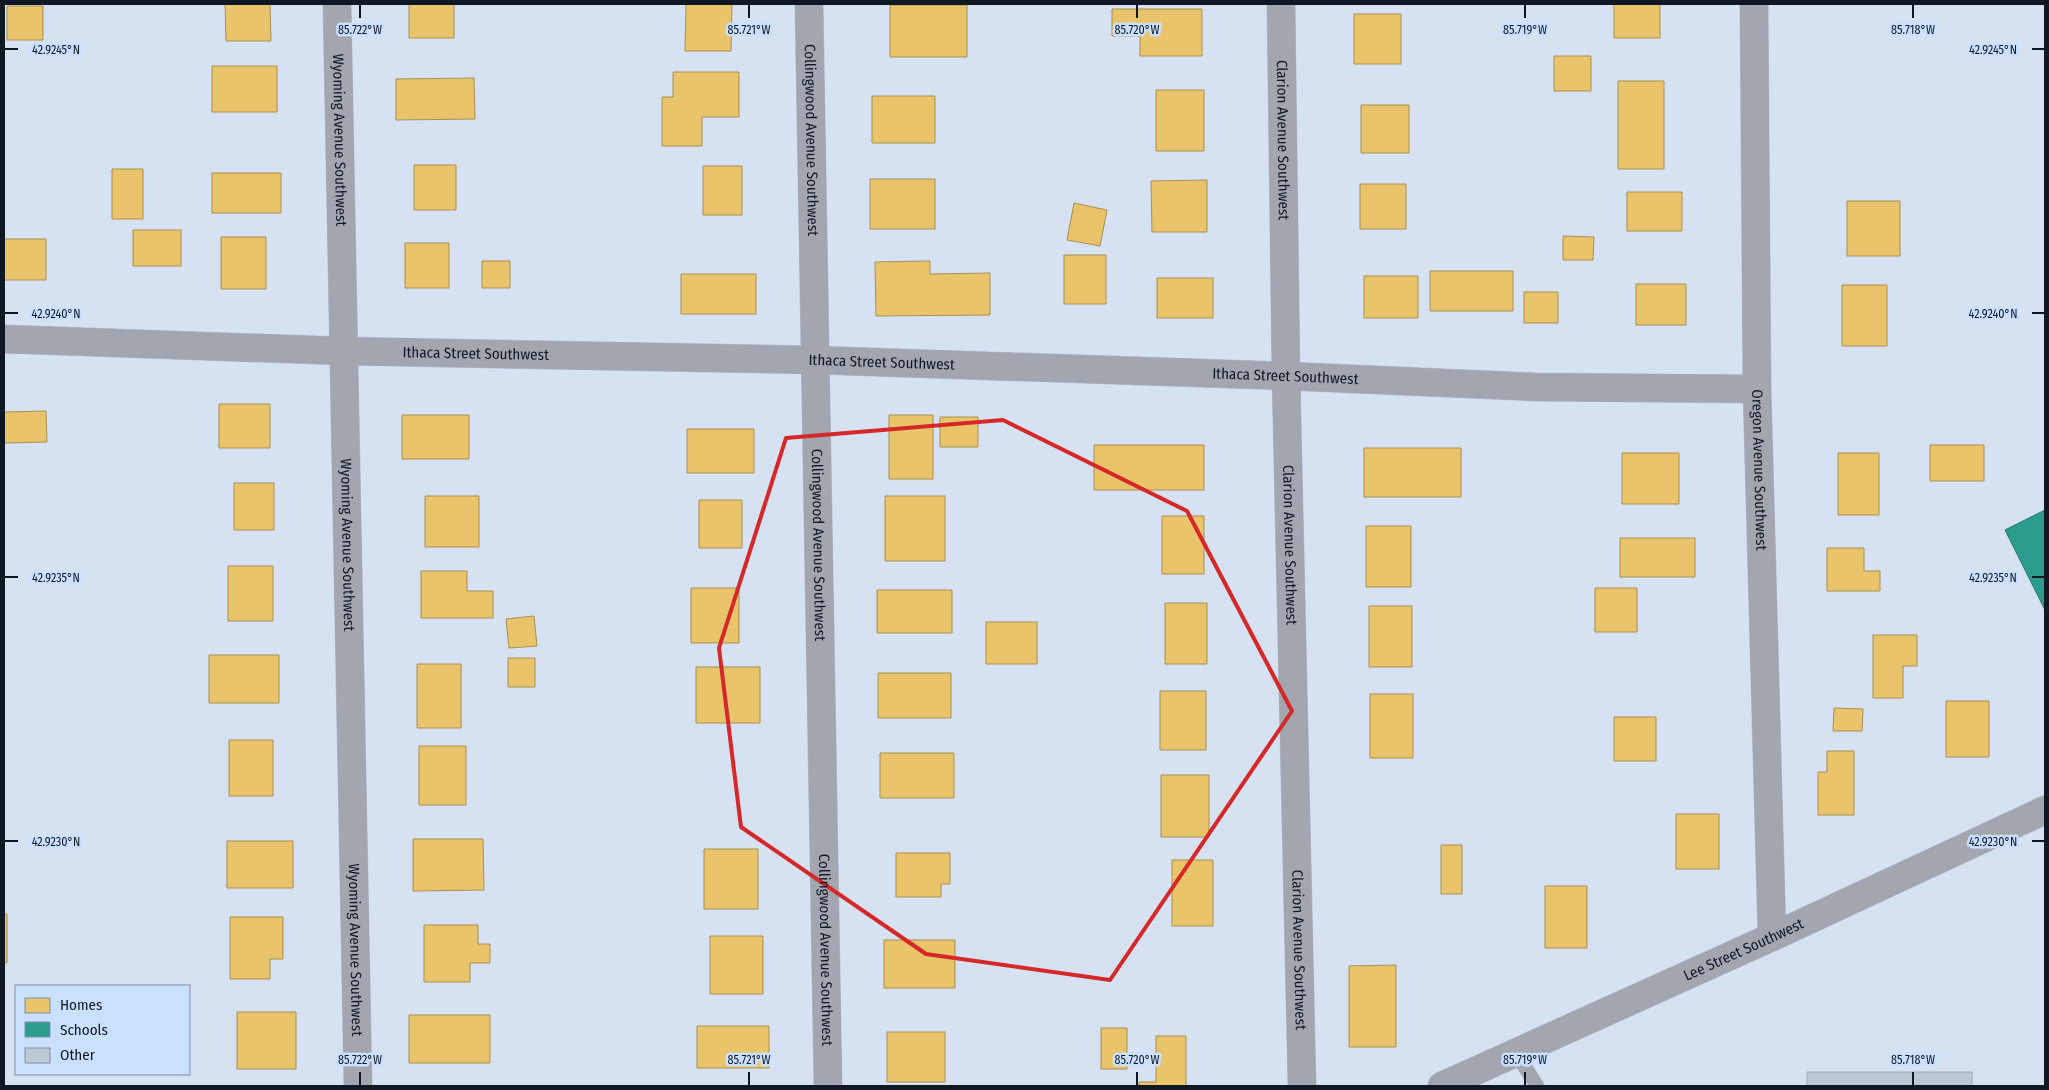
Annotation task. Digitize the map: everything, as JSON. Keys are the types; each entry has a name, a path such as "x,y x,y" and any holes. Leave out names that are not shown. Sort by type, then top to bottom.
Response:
{"street":[{"name":"Wyoming Avenue Southwest","path":"337,4 358,1086"},
{"name":"Collingwood Avenue Southwest","path":"809,4 828,1086"},
{"name":"Clarion Avenue Southwest","path":"1281,4 1286,376 1302,1086"},
{"name":"Oregon Avenue Southwest","path":"1754,4 1757,389 1772,937"},
{"name":"Ithaca Street Southwest","path":"4,339 343,351 814,360 1286,376 1536,387 1757,389"},
{"name":"Lee Street Southwest","path":"1442,1086 1772,937 2045,810"}],"lane":[{"path":"1516,1053 1537,1086"}],"highlighted area":[{"path":"1003,420 1187,511 1292,711 1110,980 926,954 741,827 719,648 786,438"}],"building: Homes":[{"path":"225,4 270,4 271,41 226,41"},
{"path":"409,4 454,4 454,38 409,38"},
{"path":"686,4 732,4 731,51 685,51"},
{"path":"1614,4 1660,4 1660,38 1614,38"},
{"path":"890,5 967,5 967,57 890,57"},
{"path":"7,6 43,6 43,40 7,40"},
{"path":"1112,9 1202,9 1202,56 1140,56 1140,36 1112,36"},
{"path":"1354,14 1401,14 1401,64 1354,64"},
{"path":"1554,56 1591,56 1591,91 1554,91"},
{"path":"212,66 277,66 277,112 212,112"},
{"path":"673,72 739,72 739,117 702,117 702,146 662,146 662,97 673,97"},
{"path":"474,78 475,119 396,120 396,79"},
{"path":"1618,81 1664,81 1664,169 1618,169"},
{"path":"1156,90 1204,90 1204,151 1156,151"},
{"path":"872,96 935,96 935,143 872,143"},
{"path":"1361,105 1409,105 1409,153 1361,153"},
{"path":"414,165 456,165 456,210 414,210"},
{"path":"703,166 742,166 742,215 703,215"},
{"path":"112,169 143,169 143,219 112,219"},
{"path":"212,173 281,173 281,213 212,213"},
{"path":"870,179 935,179 935,229 870,229"},
{"path":"1207,180 1207,232 1152,232 1151,181"},
{"path":"1360,184 1406,184 1406,229 1360,229"},
{"path":"1627,192 1682,192 1682,231 1627,231"},
{"path":"1847,201 1900,201 1900,256 1847,256"},
{"path":"1074,203 1107,210 1100,246 1067,240"},
{"path":"133,230 181,230 181,266 133,266"},
{"path":"1563,236 1594,237 1593,260 1563,260"},
{"path":"221,237 266,237 266,289 221,289"},
{"path":"4,239 46,239 46,280 4,280"},
{"path":"405,243 449,243 449,288 405,288"},
{"path":"1064,255 1106,255 1106,304 1064,304"},
{"path":"482,261 510,261 510,288 482,288"},
{"path":"930,261 930,274 990,273 990,315 876,316 875,262"},
{"path":"1430,271 1513,271 1513,311 1430,311"},
{"path":"681,274 756,274 756,314 681,314"},
{"path":"1364,276 1418,276 1418,318 1364,318"},
{"path":"1157,278 1213,278 1213,318 1157,318"},
{"path":"1636,284 1686,284 1686,325 1636,325"},
{"path":"1842,285 1887,285 1887,346 1842,346"},
{"path":"1524,292 1558,292 1558,323 1524,323"},
{"path":"219,404 270,404 270,448 219,448"},
{"path":"46,411 47,442 4,443 4,412"},
{"path":"402,415 469,415 469,459 402,459"},
{"path":"889,415 933,415 933,479 889,479"},
{"path":"940,417 978,417 978,447 940,447"},
{"path":"687,429 754,429 754,473 687,473"},
{"path":"1094,445 1204,445 1204,490 1094,490"},
{"path":"1930,445 1984,445 1984,481 1930,481"},
{"path":"1364,448 1461,448 1461,497 1364,497"},
{"path":"1622,453 1679,453 1679,504 1622,504"},
{"path":"1838,453 1879,453 1879,515 1838,515"},
{"path":"234,483 274,483 274,530 234,530"},
{"path":"425,496 479,496 479,547 425,547"},
{"path":"885,496 945,496 945,561 885,561"},
{"path":"699,500 742,500 742,548 699,548"},
{"path":"1162,516 1204,516 1204,574 1162,574"},
{"path":"1366,526 1411,526 1411,587 1366,587"},
{"path":"1620,538 1695,538 1695,577 1620,577"},
{"path":"1827,548 1864,548 1864,571 1880,571 1880,591 1827,591"},
{"path":"228,566 273,566 273,621 228,621"},
{"path":"421,571 467,571 467,591 493,591 493,618 421,618"},
{"path":"691,588 739,588 739,643 691,643"},
{"path":"1595,588 1637,588 1637,632 1595,632"},
{"path":"877,590 952,590 952,633 877,633"},
{"path":"1165,603 1207,603 1207,664 1165,664"},
{"path":"1369,606 1412,606 1412,667 1369,667"},
{"path":"534,616 537,646 509,648 506,619"},
{"path":"986,622 1037,622 1037,664 986,664"},
{"path":"1873,635 1917,635 1917,666 1903,666 1903,698 1873,698"},
{"path":"209,655 279,655 279,703 209,703"},
{"path":"508,658 535,658 535,687 508,687"},
{"path":"417,664 461,664 461,728 417,728"},
{"path":"696,667 760,667 760,723 696,723"},
{"path":"878,673 951,673 951,718 878,718"},
{"path":"1160,691 1206,691 1206,750 1160,750"},
{"path":"1370,694 1413,694 1413,758 1370,758"},
{"path":"1946,701 1989,701 1989,757 1946,757"},
{"path":"1834,708 1863,709 1862,731 1833,731"},
{"path":"1614,717 1656,717 1656,761 1614,761"},
{"path":"229,740 273,740 273,796 229,796"},
{"path":"419,746 466,746 466,805 419,805"},
{"path":"1827,751 1854,751 1854,815 1818,815 1818,772 1827,772"},
{"path":"880,753 954,753 954,798 880,798"},
{"path":"1161,775 1209,775 1209,837 1161,837"},
{"path":"1676,814 1719,814 1719,869 1676,869"},
{"path":"413,839 483,839 484,890 413,891"},
{"path":"227,841 293,841 293,888 227,888"},
{"path":"1441,845 1462,845 1462,894 1441,894"},
{"path":"704,849 758,849 758,909 704,909"},
{"path":"896,853 950,853 950,884 941,884 941,897 896,897"},
{"path":"1172,860 1213,860 1213,926 1172,926"},
{"path":"1545,886 1587,886 1587,948 1545,948"},
{"path":"4,914 7,914 7,963 4,963"},
{"path":"230,917 283,917 283,959 270,959 270,979 230,979"},
{"path":"424,925 478,925 478,944 490,944 490,963 470,963 470,982 424,982"},
{"path":"710,936 763,936 763,994 710,994"},
{"path":"884,940 955,940 955,988 884,988"},
{"path":"1396,965 1396,1047 1349,1047 1349,966"},
{"path":"237,1012 296,1012 296,1069 237,1069"},
{"path":"409,1015 490,1015 490,1063 409,1063"},
{"path":"697,1026 769,1026 769,1068 697,1068"},
{"path":"1101,1028 1127,1028 1127,1069 1101,1069"},
{"path":"887,1032 945,1032 945,1082 887,1082"},
{"path":"1156,1036 1186,1036 1186,1086 1139,1086 1139,1082 1156,1082"}],"building: Schools":[{"path":"2045,510 2045,610 2005,530"}],"building: Other":[{"path":"1807,1072 1972,1072 1972,1086 1807,1086"}]}
